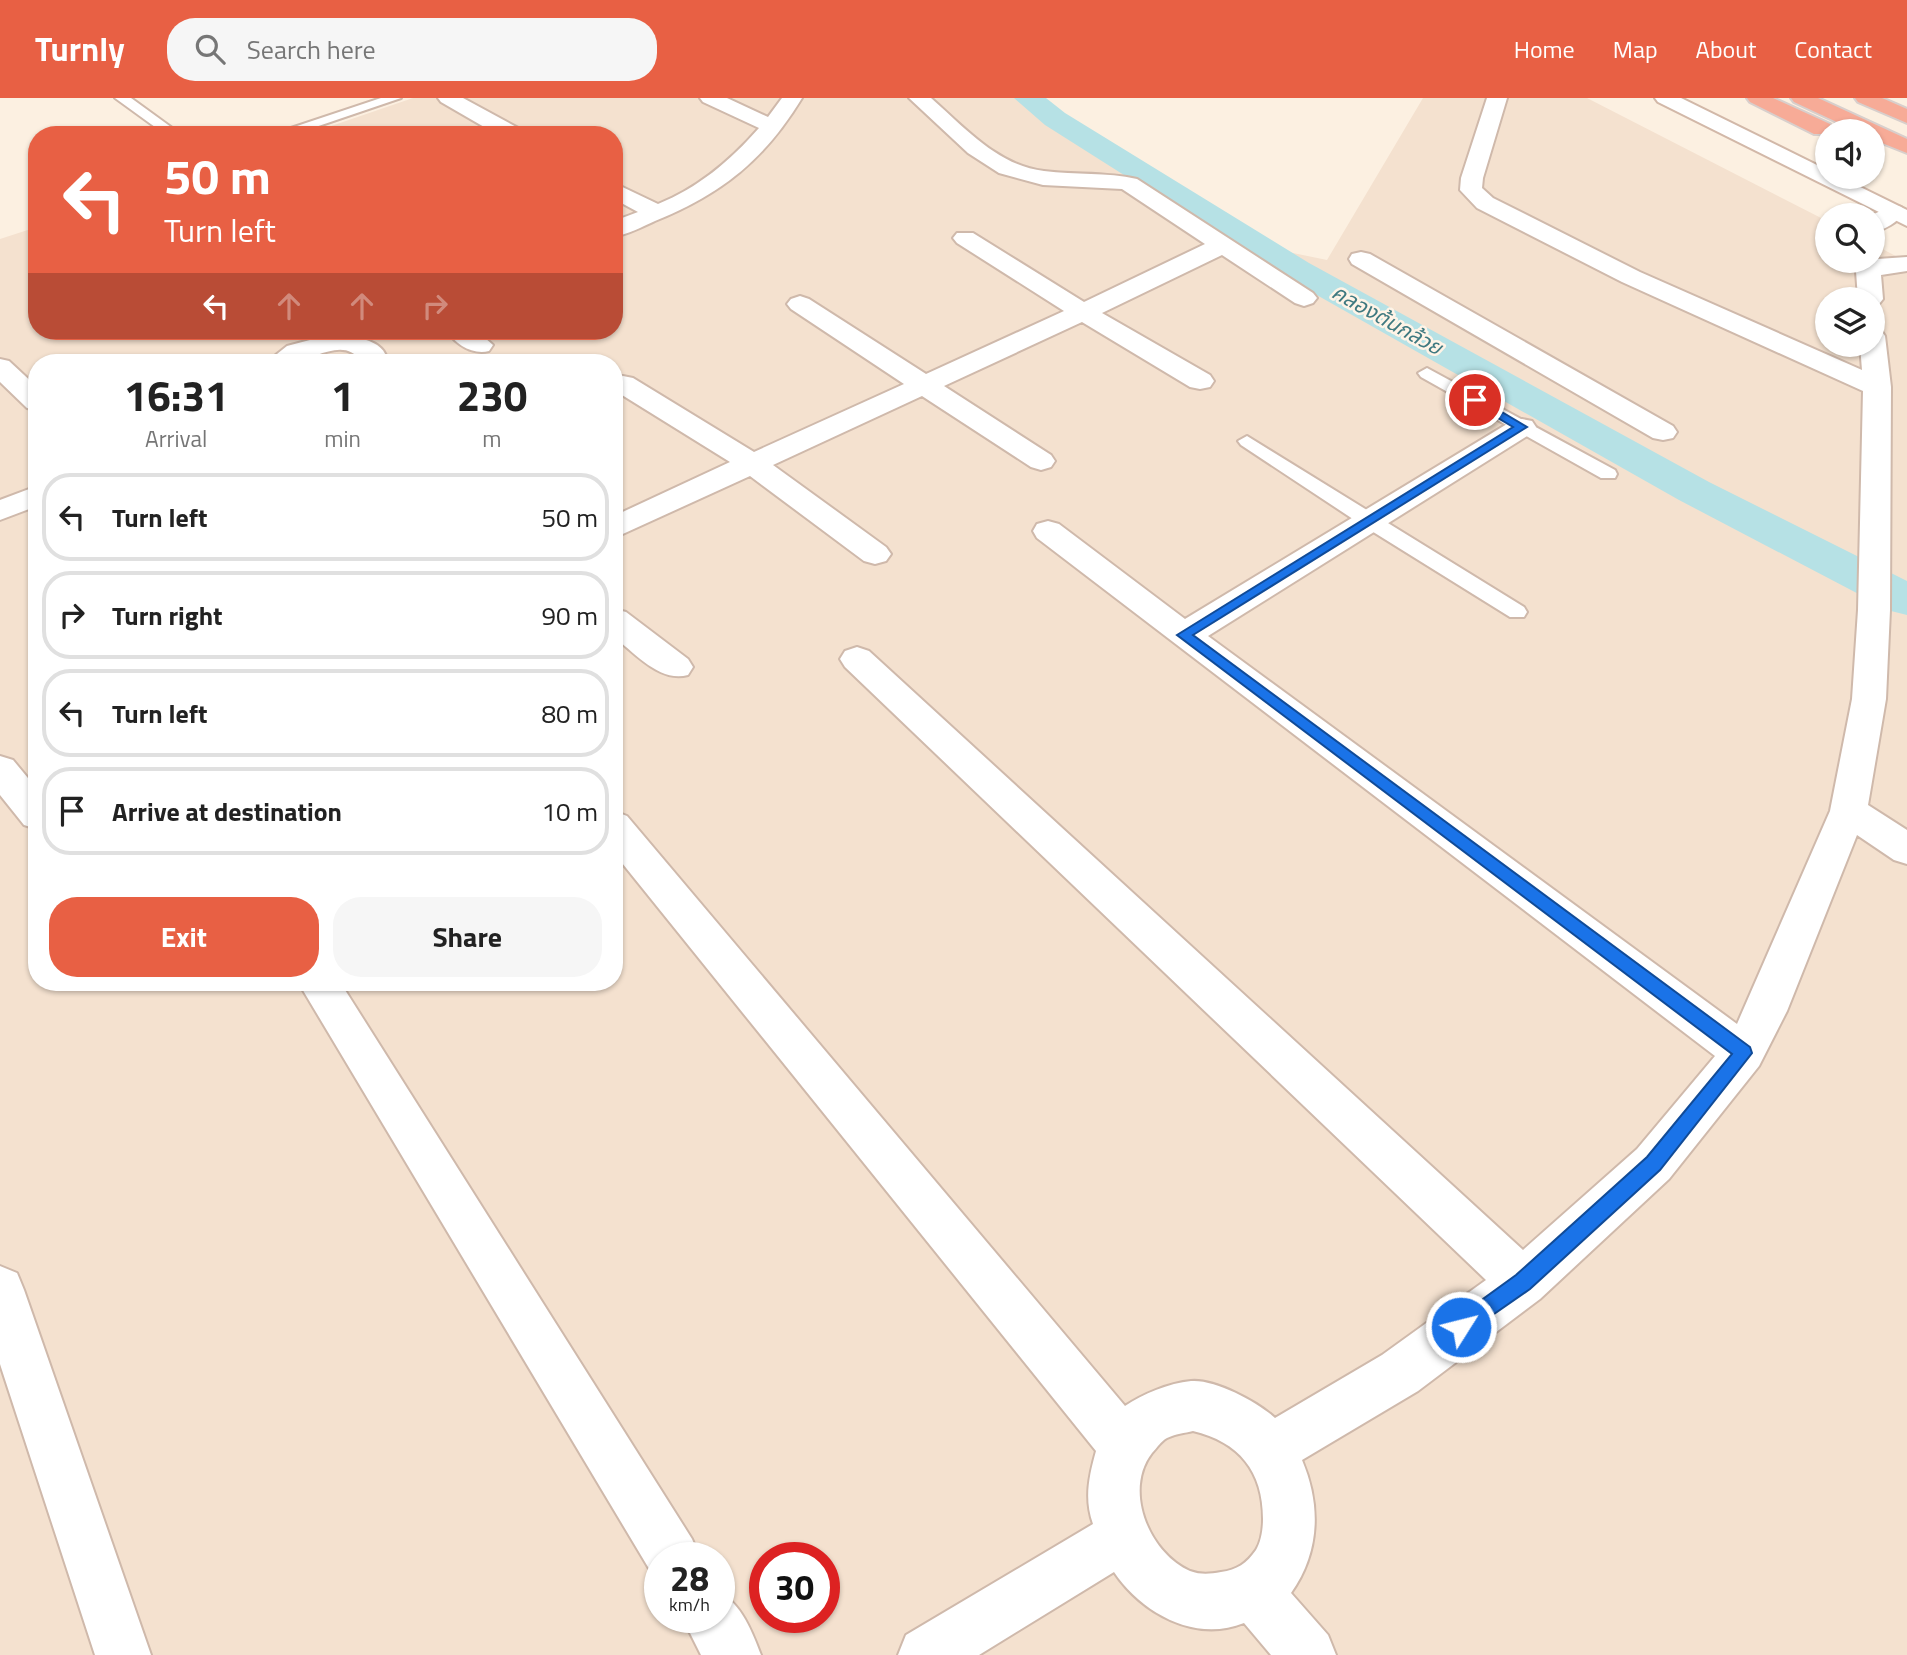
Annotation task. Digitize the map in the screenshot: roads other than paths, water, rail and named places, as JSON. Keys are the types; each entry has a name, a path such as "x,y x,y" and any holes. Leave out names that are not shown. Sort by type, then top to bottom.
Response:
{"highway":[{"path":"1757,98 1815,125"},
{"path":"1801,98 1907,146"},
{"path":"1865,98 1907,117"},
{"path":"1890,98 1907,105"},
{"path":"1885,159 1907,169"}],"street":[{"path":"448,98 498,126"},
{"path":"710,98 772,127"},
{"path":"623,226 690,198 708,187 772,127 792,98"},
{"path":"919,98 995,163 1007,169 1044,178 1104,180 1129,184 1304,298"},
{"path":"1497,98 1472,178 1471,190 1485,203 1631,277 1877,387"},
{"path":"1665,98 1900,216"},
{"path":"623,195 655,212"},
{"path":"965,238 1084,313 1200,381"},
{"path":"623,524 750,462 925,387 1223,245"},
{"path":"1361,259 1663,432"},
{"path":"1885,265 1907,264"},
{"path":"800,304 1041,461"},
{"path":"298,354 331,344 371,348"},
{"path":"1269,1450 1400,1373 1523,1282 1653,1164 1744,1053 1766,1012 1847,811 1870,699 1877,387 1874,357"},
{"path":"0,367 28,393"},
{"path":"623,384 750,462 876,554"},
{"path":"1184,635 1522,427"},
{"path":"0,511 28,499"},
{"path":"1048,531 1744,1053"},
{"path":"623,627 676,667"},
{"path":"858,659 1523,1282"},
{"path":"0,771 28,804"},
{"path":"1847,811 1907,849"},
{"path":"623,837 1125,1446"},
{"path":"324,991 663,1542"},
{"path":"0,1290 123,1655"},
{"path":"1193,1406 1220,1412 1247,1426 1269,1450 1284,1478 1290,1511 1288,1543 1275,1572 1254,1592 1225,1602 1194,1602 1165,1588 1139,1566 1122,1537 1113,1505 1115,1474 1125,1446 1143,1424 1166,1412 1193,1406"},
{"path":"926,1655 1122,1537"},
{"path":"1254,1592 1308,1655"},
{"path":"720,1633 733,1655"}],"lane":[{"path":"122,98 161,126"},
{"path":"305,126 394,98"},
{"path":"1427,373 1608,474"},
{"path":"1247,441 1369,521 1517,612"}],"waterway":[{"name":"คลองต้นกล้วย","path":"1028,98 1055,119 1297,270 1694,491 1907,600"}]}
